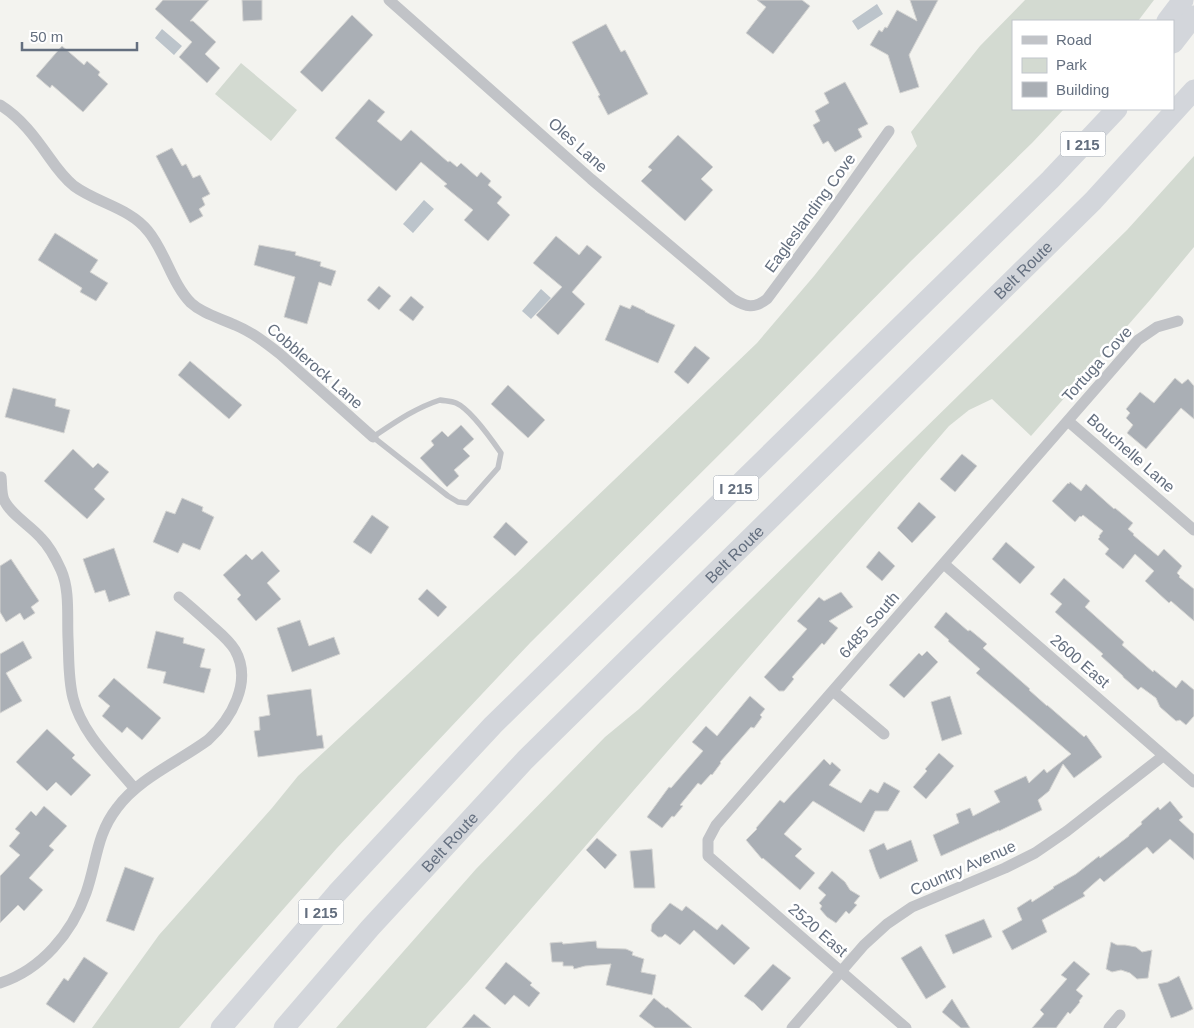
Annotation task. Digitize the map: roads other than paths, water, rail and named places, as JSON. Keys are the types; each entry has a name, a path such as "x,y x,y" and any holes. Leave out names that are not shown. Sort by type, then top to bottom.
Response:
{"highway":[{"path":"1168,20 1183,0"},
{"path":"1174,42 1194,16"},
{"name":"Belt Route","path":"284,1028 370,928 525,760 1093,201 1194,90"},
{"path":"1050,180 1101,110"},
{"name":"I 215","path":"220,1028 337,893 493,725 1050,180 1115,110"}],"street":[{"name":"Oles Lane","path":"388,0 591,179 733,299 752,306"},
{"name":"Cobblerock Lane","path":"0,105 10,111 31,133 58,169 74,186 130,216 143,226 153,238 190,302 203,311 236,325 264,341 373,437"},
{"name":"Eagleslanding Cove","path":"752,306 757,306 767,299 889,131"},
{"name":"Tortuga Cove","path":"1068,421 1138,340 1157,327 1178,320"},
{"name":"Bouchelle Lane","path":"1068,421 1194,530"},
{"name":"6485 South","path":"708,856 708,840 716,825 1068,421"},
{"path":"1,478 5,502 47,545 62,572 67,594 69,676 79,714 93,739 135,789"},
{"name":"2600 East","path":"944,564 1194,782"},
{"path":"0,983 26,971 37,963 57,944 74,920 86,892 104,829 118,806 135,789 208,740 224,722 236,702 240,690 241,667 235,650 224,636 179,597"},
{"path":"833,690 884,734"},
{"name":"Country Avenue","path":"792,1028 864,945 887,924 912,907 1005,868 1035,853 1163,756"},
{"name":"2520 East","path":"708,856 906,1028"},
{"path":"1109,1028 1120,1015"}],"lane":[{"path":"440,400 455,403 466,409 501,454 498,468 478,492 467,503 458,502 373,437 409,412 440,400"}]}
